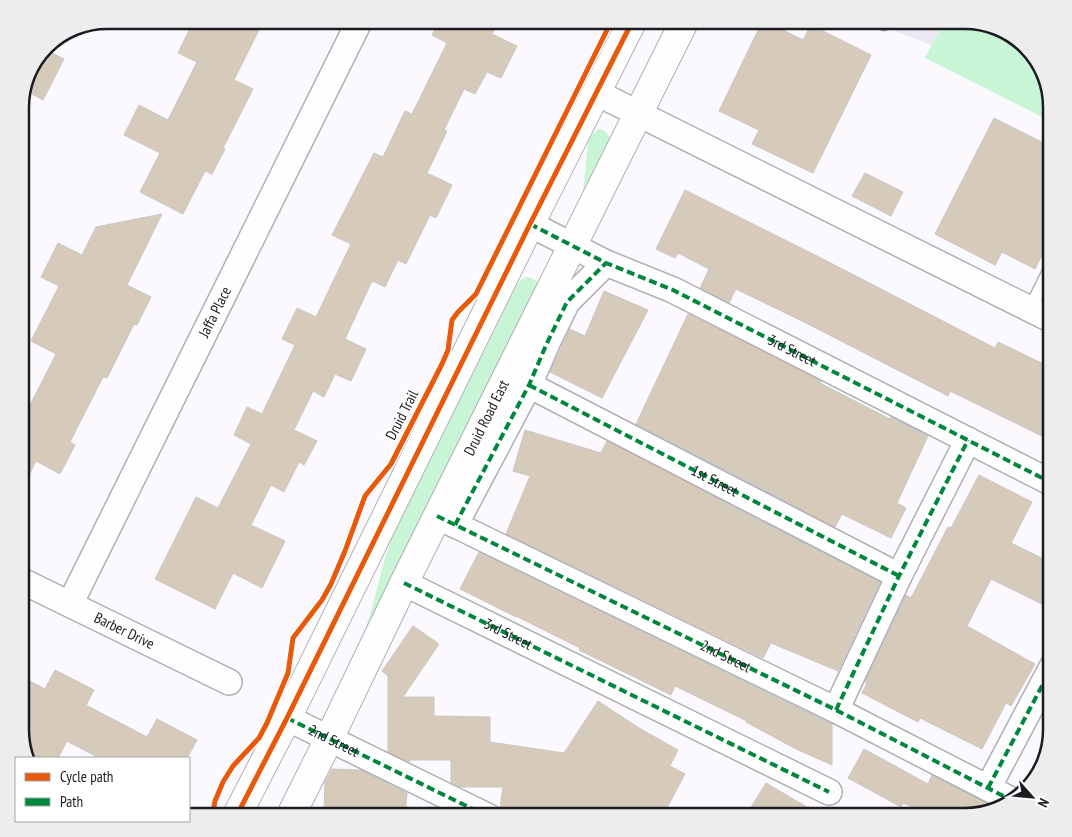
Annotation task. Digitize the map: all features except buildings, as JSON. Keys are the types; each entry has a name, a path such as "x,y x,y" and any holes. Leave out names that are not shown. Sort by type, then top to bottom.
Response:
{"street":[{"name":"Jaffa Place","path":"70,604 356,29"},
{"path":"241,808 629,29"},
{"name":"Druid Road East","path":"294,808 404,583 446,521 572,246 681,29"},
{"path":"598,93 1043,316"},
{"name":"3rd Street","path":"530,224 606,263 673,290 1043,478"},
{"path":"446,521 529,385 546,343 567,302 606,263"},
{"name":"1st Street","path":"529,385 899,576"},
{"path":"836,710 899,576 968,440"},
{"name":"2nd Street","path":"446,521 836,710 1006,797"},
{"name":"3rd Street","path":"404,583 829,792"},
{"name":"Barber Drive","path":"29,584 229,682"},
{"path":"988,788 1043,684"},
{"name":"2nd Street","path":"287,718 471,808"}],"lane":[{"path":"1030,309 1043,284"}],"shaded area":[{"path":"889,29 981,30 1000,37 1013,45 1024,55 1032,67 946,51"}],"green space":[{"path":"940,29 981,30 1000,37 1024,55 1035,72 1043,97 1043,117 925,58"},
{"path":"598,129 606,132 611,140 577,210 583,192 588,144 590,137"},
{"path":"525,277 533,279 539,285 359,644 365,631 384,561 394,534 518,283"}],"marked path":[{"path":"530,224 606,263 673,290 1043,478"},
{"path":"455,525 529,385 567,302 606,263"},
{"path":"529,385 899,576"},
{"path":"836,710 899,576 968,440"},
{"path":"437,516 836,710 1005,797"},
{"path":"404,583 829,792"},
{"path":"988,788 1043,684"},
{"path":"287,718 471,808"}],"cycle path":[{"name":"Druid Trail","path":"214,808 223,782 233,766 259,738 267,723 288,673 293,638 322,600 331,584 365,496 391,464 442,364 448,350 452,320 476,294 608,29"},
{"path":"241,808 628,29"}]}
